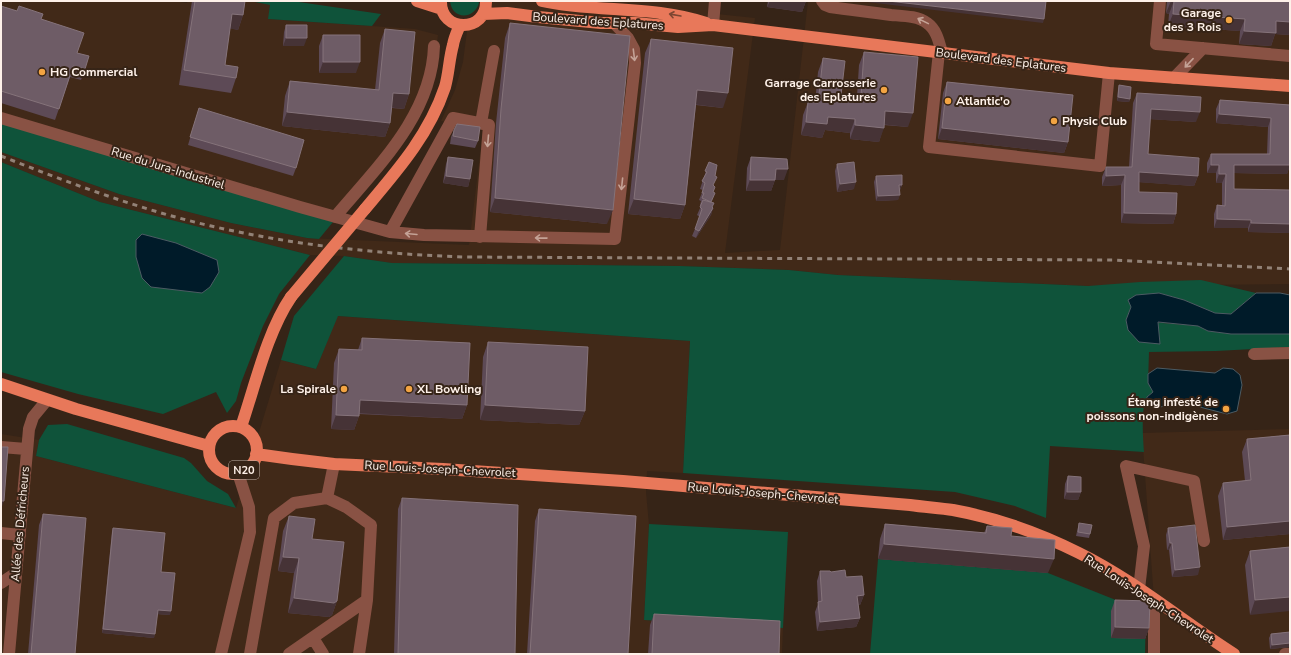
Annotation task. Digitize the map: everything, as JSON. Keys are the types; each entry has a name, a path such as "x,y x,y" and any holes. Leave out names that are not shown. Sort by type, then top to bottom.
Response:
{"main road":[{"path":"417,1 441,5 446,18 460,25 473,23 483,14 486,1"},
{"name":"Boulevard des Eplatures","path":"542,1 583,7 670,14 690,17 712,25"},
{"name":"Boulevard des Eplatures","path":"483,14 507,13 538,17 678,27 712,25 1109,74 1290,86"},
{"path":"1,384 47,400 209,446 215,433 221,429 234,426 241,427 269,340 283,311 292,297 409,156 427,129 448,77 453,44 460,25"},
{"name":"N20","path":"209,446 210,459 219,469 231,474 238,473 248,468 252,464 256,454 256,443 246,430 241,427"},
{"name":"Rue Louis-Joseph-Chevrolet","path":"256,454 334,464 450,469 623,480 910,505 951,510 1003,522 1054,541 1080,553 1139,589 1234,654"}],"street":[{"path":"712,25 715,1"},
{"path":"822,1 825,5 830,7 910,17 923,20 928,23 939,40 940,53 929,147 1100,166 1109,74"},
{"path":"1160,1 1156,44 1290,56"},
{"name":"Rue du Jura-Industriel","path":"1,118 390,232 480,237 616,239 635,63 634,49 625,34 614,23"},
{"path":"335,217 389,153 404,132 422,98 429,79 434,62 434,46"},
{"path":"1174,78 1203,48"},
{"path":"481,123 494,52"},
{"path":"390,232 452,118 489,125 480,237"},
{"path":"1254,354 1290,353"},
{"name":"Allée des Défricheurs","path":"9,654 26,449 31,421 47,400"},
{"path":"1,447 26,449"},
{"path":"327,498 334,464"},
{"path":"1139,589 1144,546 1126,466 1194,481 1204,540"},
{"path":"221,654 250,532 249,507 238,473"},
{"path":"250,654 274,518 294,503 327,498 346,507 371,525 367,600 359,654"},
{"path":"1,533 20,535"},
{"path":"1,572 16,574"},
{"path":"1,584 16,574"},
{"path":"289,654 367,600"},
{"path":"1154,600 1154,654"},
{"path":"313,638 323,654"},
{"path":"1285,654 1290,654"}],"shaded area":[{"path":"1,1 173,1 187,3 188,1 251,1 270,5 269,19 415,29 438,35 434,69 426,98 350,203 337,224 1,121"},
{"path":"487,1 718,1 717,14 755,18 725,253 780,250 808,1 1290,1 1290,284 1089,286 838,275 789,270 680,266 391,263 344,256 310,255 100,202 1,162 1,152 119,194 231,223 307,238 469,245 483,130 441,121 455,90 463,62 467,31 487,17"},
{"path":"337,316 690,341 683,473 647,471 646,492 649,525 644,620 783,628 782,654 1,654 1,434 39,440 36,456 236,508 281,360 316,369"},
{"path":"1290,429 1290,654 1154,654 1154,600 1142,433"}],"green space":[{"path":"251,1 292,1 381,14 372,26 268,19 270,5"},
{"path":"450,1 478,1 479,3 473,13 463,16 455,12"},
{"path":"1,121 333,222 319,239 307,238 231,223 119,194 1,152"},
{"path":"1,162 100,202 310,255 279,294 263,326 241,383 236,401 227,413 216,392 163,414 78,394 1,372"},
{"path":"344,256 392,263 680,266 789,270 838,275 1088,286 1140,282 1201,280 1256,293 1231,314 1215,313 1184,300 1159,293 1131,307 1126,320 1198,326 1208,331 1231,334 1290,334 1290,347 1216,351 1149,352 1148,383 1153,392 1146,398 1144,403 1144,452 1050,446 1046,518 1015,506 955,492 683,473 690,341 338,316 316,369 281,360 294,316"},
{"path":"67,424 184,458 191,463 207,481 228,494 236,508 36,456 39,440 48,425"},
{"path":"649,524 788,532 783,628 644,620"},
{"path":"878,559 1048,573 1146,612 1145,654 870,654"}],"water":[{"path":"142,234 176,243 217,260 219,272 210,287 202,293 151,287 142,278 136,257 136,240"},
{"path":"1159,293 1184,300 1215,313 1231,314 1256,293 1280,293 1290,295 1290,334 1231,334 1208,331 1198,326 1158,322 1160,344 1139,342 1128,330 1126,320 1131,307 1128,300 1136,295"},
{"path":"1157,368 1215,373 1223,368 1233,369 1240,375 1242,385 1237,411 1227,414 1192,405 1177,403 1156,408 1145,405 1147,397 1153,392 1148,383 1148,374"}],"building":[{"path":"195,1 245,1 243,15 232,14 225,65 238,67 236,78 184,70"},
{"path":"888,1 1046,1 1044,19"},
{"path":"1174,1 1290,1 1290,22 1276,21 1276,33 1244,31 1245,19 1173,14"},
{"name":"HG Commercial","path":"1,6 17,11 19,6 43,14 41,19 84,33 77,53 89,56 85,69 73,66 59,109 1,91"},
{"path":"510,23 630,36 613,210 495,198 501,109"},
{"path":"286,25 307,25 307,38 286,38"},
{"path":"385,29 415,32 409,94 393,93 390,123 287,112 290,81 379,90"},
{"path":"323,35 360,35 360,62 323,62"},
{"path":"651,39 733,48 728,93 697,90 685,205 634,199"},
{"path":"864,52 918,57 913,113 885,111 884,128 855,125 855,119 828,117 827,124 806,122 808,102 818,103 823,58 845,61 841,95 861,96"},
{"path":"947,82 1073,95 1068,142 942,128"},
{"path":"1119,85 1131,87 1130,99 1118,97"},
{"path":"1137,93 1201,97 1200,112 1151,109 1148,154 1199,158 1198,176 1139,172 1139,192 1177,193 1176,214 1124,213 1125,175 1106,176 1106,167 1132,167"},
{"path":"1220,100 1290,105 1290,165 1234,165 1234,189 1290,190 1290,224 1251,223 1251,220 1217,219 1217,205 1225,206 1226,174 1219,174 1219,165 1211,165 1211,154 1270,154 1271,118 1219,114"},
{"path":"199,108 304,140 296,168 190,137"},
{"path":"457,124 480,127 478,141 453,136"},
{"path":"448,157 473,160 470,179 446,176"},
{"path":"751,157 787,159 788,169 776,169 775,180 750,180"},
{"path":"709,162 717,165 715,176 717,177 713,185 715,187 713,192 715,193 711,202 702,198 705,183 702,181 707,172 705,171"},
{"path":"854,162 856,182 840,184 837,164"},
{"path":"902,175 902,185 899,185 900,195 878,196 876,176"},
{"path":"703,200 714,203 713,208 699,231 695,229 702,209 700,207"},
{"name":"XL Bowling","path":"362,338 470,343 467,405 360,400 359,416 336,415 339,349 362,350"},
{"path":"488,342 588,347 585,411 485,405"},
{"path":"1290,435 1290,521 1227,527 1223,483 1251,480 1247,439"},
{"path":"1,447 8,447 4,501 1,501"},
{"path":"1068,476 1081,477 1081,492 1067,492"},
{"path":"402,498 518,505 515,654 398,654"},
{"path":"539,509 636,516 628,654 530,654"},
{"path":"43,514 86,518 75,654 31,654"},
{"path":"289,516 315,519 312,539 344,542 337,601 334,603 294,598 299,558 283,557"},
{"path":"1079,523 1092,525 1090,534 1078,532"},
{"path":"885,524 986,533 987,526 1012,528 1011,536 1055,540 1054,559 884,544"},
{"path":"1195,525 1200,567 1175,570 1172,543 1170,543 1168,528"},
{"path":"113,528 165,533 161,572 175,573 171,611 158,610 155,634 103,629"},
{"path":"1290,547 1290,597 1255,600 1250,551"},
{"path":"845,570 846,577 862,576 864,595 857,596 860,618 820,622 818,602 822,601 820,571 831,572"},
{"path":"1115,600 1150,601 1149,628 1115,627"},
{"path":"654,614 780,621 779,654 652,654"},
{"path":"1290,632 1290,643 1272,645 1271,634"}],"railway":[{"path":"1,156 116,199 175,217 263,237 377,252 463,257 1113,260 1290,269"}],"place":[{"name":"Garage des 3 Rois","path":"1229,20"},
{"name":"HG Commercial","path":"42,72"},
{"name":"Garrage Carrosserie des Eplatures","path":"884,90"},
{"name":"Atlantic'o","path":"948,101"},
{"name":"Physic Club","path":"1054,121"},
{"name":"La Spirale","path":"344,389"},
{"name":"XL Bowling","path":"409,389"},
{"name":"Étang infesté de poissons non-indigènes","path":"1226,409"}]}
